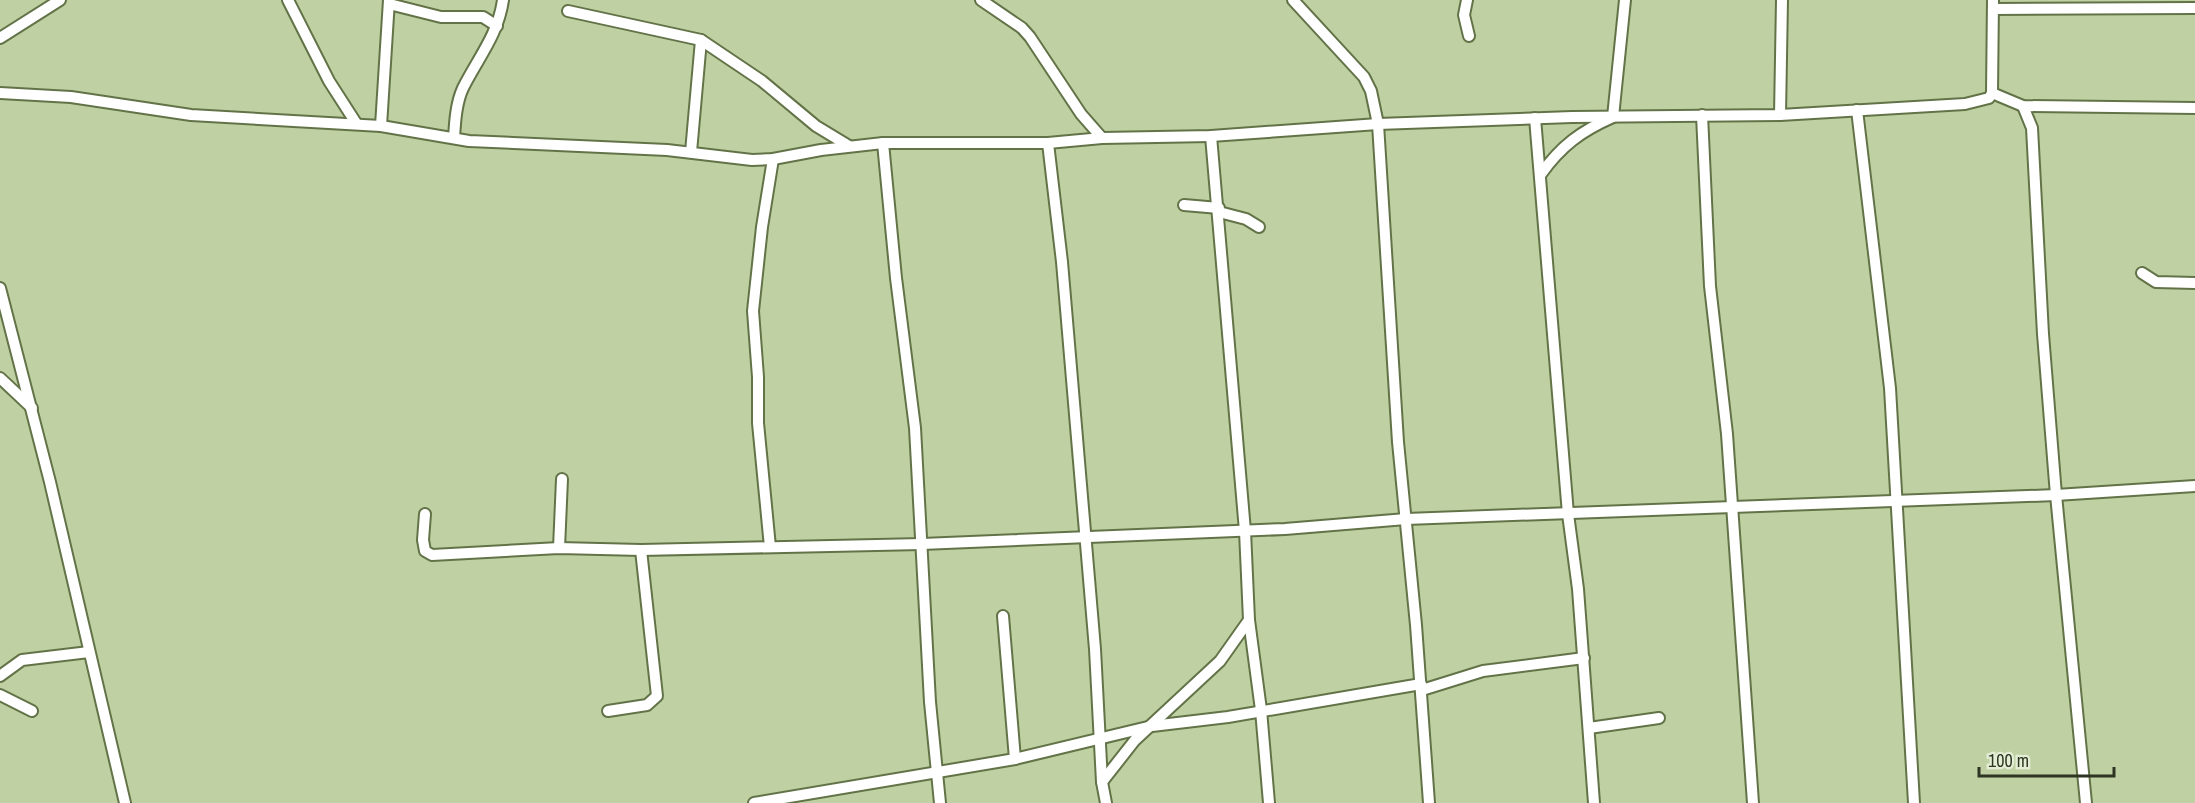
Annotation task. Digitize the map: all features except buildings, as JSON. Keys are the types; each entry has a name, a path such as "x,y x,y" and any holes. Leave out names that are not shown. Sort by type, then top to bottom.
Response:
{"street":[{"path":"0,38 60,0"},
{"path":"288,0 329,81 356,123"},
{"path":"454,138 460,94 487,50 497,26 503,0"},
{"path":"981,0 1022,28 1030,37 1081,114 1102,138"},
{"path":"1293,0 1364,77 1371,91 1378,124 1406,519 1430,803"},
{"path":"1467,0 1464,15 1469,36"},
{"path":"1613,117 1625,0"},
{"path":"1780,115 1782,0"},
{"path":"381,126 389,2 441,17 483,17 497,26"},
{"path":"0,93 71,97 191,115 356,123 454,138 691,152 729,159 773,159 849,146 883,143 1048,144 1102,138 1211,136 1378,124 1535,118 1780,115 1965,104 1984,100 1992,93 1993,4 2195,8"},
{"path":"568,11 701,40 762,81 816,126 849,146"},
{"path":"691,152 701,40"},
{"path":"1992,93 2023,106 2195,108"},
{"path":"2023,106 2032,128 2043,334 2086,803"},
{"path":"1857,110 1890,388 1914,803"},
{"path":"1701,115 1710,286 1723,378 1753,803"},
{"path":"1541,174 1568,141 1613,117"},
{"path":"1535,118 1568,513 1584,658 1594,803"},
{"path":"1211,136 1245,531 1248,620 1261,710 1269,803"},
{"path":"883,143 896,278 915,428 930,702 940,803"},
{"path":"1048,144 1062,262 1085,537 1102,782 1106,803"},
{"path":"770,547 758,423 753,310 760,238 773,159"},
{"path":"1184,205 1219,210 1246,219 1259,227"},
{"path":"2142,273 2156,282 2195,283"},
{"path":"0,288 32,408 125,803"},
{"path":"0,378 32,408"},
{"path":"559,548 562,479"},
{"path":"425,514 423,543 430,554 559,548 641,550 922,544 1245,531 1406,519 1895,502 2195,486"},
{"path":"608,711 647,705 657,696 641,550"},
{"path":"1003,616 1015,759"},
{"path":"1102,782 1119,756 1220,661 1248,620"},
{"path":"0,676 22,660 89,652"},
{"path":"754,803 1015,759 1152,726 1422,687 1483,671 1584,658"},
{"path":"0,695 32,711"},
{"path":"1589,728 1659,718"}]}
